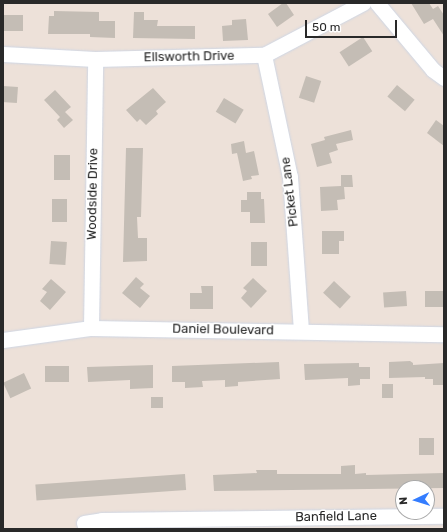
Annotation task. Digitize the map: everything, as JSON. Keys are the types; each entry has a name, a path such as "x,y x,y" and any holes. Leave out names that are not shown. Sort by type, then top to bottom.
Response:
{"street":[{"name":"Ellsworth Drive","path":"3,54 95,59 264,55 363,3"},
{"path":"377,3 433,70 444,78"},
{"name":"Picket Lane","path":"264,55 290,177 302,331"},
{"name":"Woodside Drive","path":"91,328 95,59"},
{"name":"Daniel Boulevard","path":"3,340 91,328 444,334"},
{"name":"Banfield Lane","path":"84,523 102,520 444,516"}],"building":[{"path":"283,3 286,3 294,15 277,27 268,14"},
{"path":"411,3 429,3 433,9 438,6 444,15 444,36 433,19 424,24"},
{"path":"54,11 99,12 99,21 115,21 115,38 90,37 90,34 48,34 49,16 54,16"},
{"path":"134,12 144,12 144,20 158,20 157,26 195,26 195,39 133,38"},
{"path":"3,15 23,15 23,31 3,31"},
{"path":"246,19 248,40 223,41 222,26 232,25 232,20"},
{"path":"363,37 372,51 349,67 340,52"},
{"path":"306,76 321,81 314,103 299,98"},
{"path":"397,85 415,100 405,111 387,96"},
{"path":"3,86 18,87 17,103 3,102"},
{"path":"153,88 166,102 156,111 158,114 146,125 140,119 137,122 126,110"},
{"path":"55,90 71,107 65,112 73,120 64,128 57,120 60,117 44,100"},
{"path":"224,98 244,110 235,124 216,112"},
{"path":"436,120 444,126 444,146 427,133"},
{"path":"351,130 353,140 336,144 338,150 329,153 332,163 317,167 311,144 325,140 324,137"},
{"path":"244,141 246,153 254,151 259,175 251,176 252,179 243,181 237,153 232,154 231,144"},
{"path":"126,148 143,148 141,217 137,217 138,238 147,238 147,261 123,262"},
{"path":"54,155 70,155 70,180 54,180"},
{"path":"341,175 352,175 353,187 344,187 345,199 337,200 338,210 321,211 320,187 341,186"},
{"path":"247,192 261,192 261,199 264,199 265,223 250,223 250,212 241,212 241,200 247,200"},
{"path":"52,199 67,199 67,222 52,222"},
{"path":"322,231 344,231 344,241 339,241 339,254 322,254"},
{"path":"51,241 67,242 65,265 49,264"},
{"path":"251,242 267,242 267,266 251,266"},
{"path":"136,277 144,284 140,288 150,296 140,308 122,293"},
{"path":"253,278 267,291 251,308 241,298 247,291 243,288"},
{"path":"51,279 66,292 50,310 40,301 47,292 42,289"},
{"path":"334,281 351,297 340,308 323,293"},
{"path":"201,286 213,286 213,309 190,309 190,293 202,293"},
{"path":"406,291 407,306 384,308 383,293"},
{"path":"425,291 444,291 444,307 425,307"},
{"path":"410,361 413,365 444,363 444,385 433,385 433,379 425,379 425,377 389,378 389,362"},
{"path":"279,362 280,379 238,382 238,386 225,387 225,380 202,381 203,387 185,388 185,382 172,382 172,366"},
{"path":"359,363 359,367 370,367 370,379 360,379 360,385 348,386 348,378 305,380 304,364"},
{"path":"153,365 153,388 130,389 130,380 88,382 87,367"},
{"path":"45,366 69,366 69,382 45,382"},
{"path":"24,373 31,388 10,398 3,383"},
{"path":"382,384 393,384 393,398 382,398"},
{"path":"151,397 163,397 163,408 151,408"},
{"path":"419,438 434,438 434,455 419,455"},
{"path":"355,465 355,474 366,473 366,475 444,473 444,488 435,488 435,480 395,480 395,489 214,491 213,475 257,473 256,470 277,470 277,474 341,474 341,466"},
{"path":"185,474 186,490 36,500 35,484"}]}
